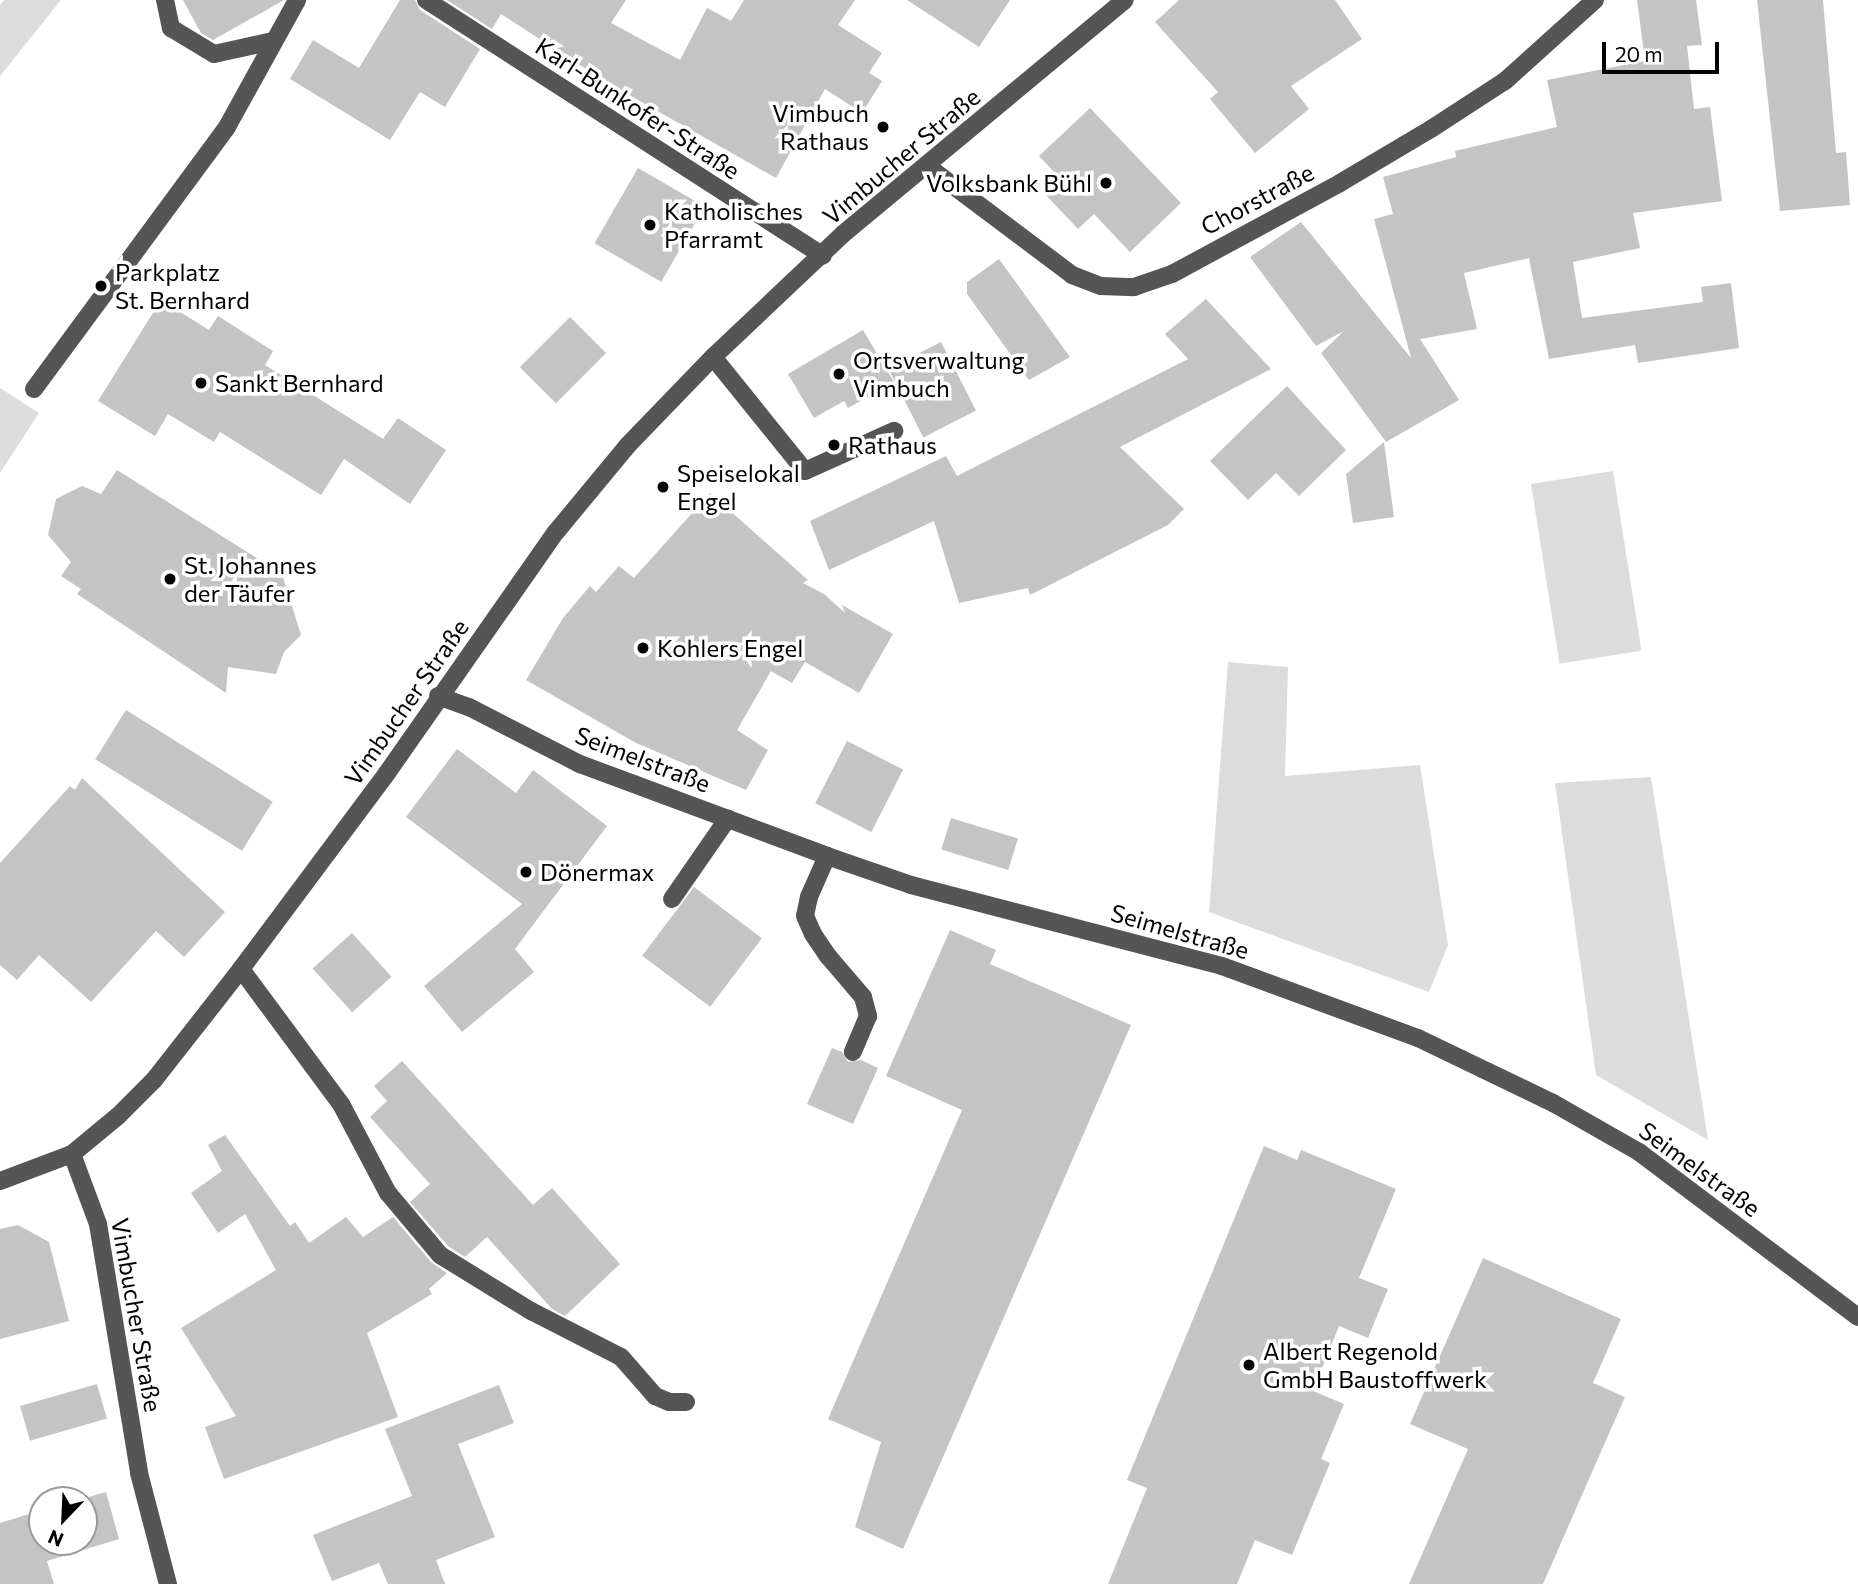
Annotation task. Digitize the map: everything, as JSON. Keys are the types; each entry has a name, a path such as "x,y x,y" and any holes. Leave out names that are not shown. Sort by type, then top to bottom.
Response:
{"street":[{"path":"165,0 171,27 193,44 215,54 273,41"},
{"path":"34,389 227,127 297,0"},
{"name":"Karl-Bunkofer-Straße","path":"426,0 823,256"},
{"name":"Vimbucher Straße","path":"168,1584 139,1473 99,1224 72,1154 118,1116 153,1080 241,969 387,773 438,696 556,533 628,445 713,357 823,256 843,234 1125,0"},
{"name":"Chorstraße","path":"927,166 1072,275 1101,286 1134,287 1172,274 1340,183 1431,129 1505,81 1595,0"},
{"path":"713,357 805,471 894,431"},
{"name":"Seimelstraße","path":"438,696 469,707 580,764 827,856 911,884 1222,966 1418,1038 1553,1103 1639,1152 1858,1317"},
{"path":"671,899 729,818"},
{"path":"827,856 809,897 806,916 828,956 863,997 868,1016 853,1052"},
{"path":"241,969 341,1104 388,1193 440,1255 531,1311 621,1357 655,1396 669,1402 686,1402"},
{"path":"0,1181 72,1154"}],"shaded area":[{"path":"4,0 61,0 0,76 0,5"},
{"path":"0,388 39,413 0,473"},
{"path":"1613,471 1641,651 1559,664 1531,484"},
{"path":"1228,662 1288,667 1285,776 1420,765 1448,945 1429,992 1209,912"},
{"path":"1651,777 1708,1140 1596,1075 1555,783"}],"building":[{"path":"183,0 284,0 213,40 201,33"},
{"path":"400,0 415,0 420,10 480,49 445,107 420,92 390,140 290,79 313,40 359,68"},
{"path":"447,0 626,0 611,23 680,60 707,8 731,21 744,0 855,0 838,25 882,53 869,73 882,81 862,113 825,89 776,178 606,82 501,14 492,29"},
{"path":"907,0 1010,0 979,47"},
{"path":"1179,0 1335,0 1362,39 1291,86 1309,109 1255,153 1210,99 1218,92 1155,22"},
{"path":"1637,0 1696,0 1702,45 1687,46 1694,109 1710,107 1722,201 1633,213 1640,248 1573,262 1582,318 1703,302 1701,287 1731,283 1739,348 1638,363 1635,345 1549,359 1529,258 1464,273 1477,329 1420,339 1459,400 1386,442 1321,353 1344,331 1316,346 1250,257 1301,222 1411,358 1374,219 1393,214 1383,177 1456,157 1455,151 1557,127 1547,80 1645,61"},
{"path":"1757,0 1823,0 1836,153 1846,152 1850,205 1780,211"},
{"name":"Volksbank Bühl","path":"1090,108 1181,203 1130,252 1094,214 1078,229 1042,191 1058,176 1039,156"},
{"name":"Katholisches Pfarramt","path":"638,168 705,206 661,282 594,243"},
{"path":"999,259 1070,357 1029,380 967,294 967,282"},
{"path":"1206,299 1271,369 1120,447 1184,509 1168,525 1030,595 1028,588 959,603 934,521 829,570 810,521 946,456 957,476 1188,359 1165,334"},
{"name":"Sankt Bernhard","path":"161,300 209,330 218,316 273,351 265,365 383,439 398,418 446,450 410,504 344,459 321,495 220,432 214,442 168,414 155,436 98,401"},
{"path":"570,317 606,353 556,403 520,367"},
{"name":"Ortsverwaltung Vimbuch","path":"863,330 894,382 848,408 844,401 814,418 788,374"},
{"path":"941,342 976,411 923,437 888,369"},
{"path":"1287,386 1346,450 1299,496 1276,473 1248,500 1210,461"},
{"path":"1384,442 1394,517 1353,523 1346,474"},
{"name":"St. Johannes der Täufer","path":"117,470 282,574 301,635 284,652 276,674 228,667 226,693 77,594 81,589 61,576 71,562 48,535 56,499 82,486 101,494"},
{"name":"Kohlers Engel","path":"710,493 808,580 803,583 824,594 845,613 842,605 893,634 859,693 805,662 792,683 771,671 737,730 768,750 746,790 636,743 526,680 563,618 590,586 596,592 619,566 634,578"},
{"path":"126,710 273,802 242,851 95,759"},
{"path":"847,741 903,770 871,832 815,803"},
{"name":"Dönermax","path":"457,749 516,793 533,770 607,826 515,949 534,972 462,1032 424,986 522,904 406,817"},
{"path":"82,778 225,912 184,957 156,931 91,1002 39,955 17,980 0,965 0,863 70,786 75,790"},
{"path":"951,818 1018,838 1008,870 941,850"},
{"path":"694,887 762,938 710,1007 642,956"},
{"path":"950,930 996,950 990,964 1131,1025 903,1549 855,1527 881,1442 828,1419 962,1110 886,1076"},
{"path":"352,933 391,977 352,1012 313,968"},
{"path":"832,1048 842,1052 848,1062 861,1060 878,1068 853,1124 807,1104"},
{"path":"402,1061 533,1205 552,1188 620,1264 565,1316 552,1309 487,1237 465,1257 448,1246 410,1202 430,1184 370,1117 387,1101 374,1086"},
{"path":"225,1135 290,1226 295,1222 309,1243 346,1217 363,1237 393,1217 431,1262 447,1273 429,1289 432,1294 367,1333 398,1417 224,1479 205,1427 236,1416 181,1328 276,1270 245,1214 218,1233 191,1193 222,1171 208,1145"},
{"name":"Albert Regenold GmbH Baustoffwerk","path":"1264,1146 1297,1160 1301,1150 1396,1189 1359,1278 1388,1289 1368,1338 1339,1326 1313,1391 1344,1404 1321,1459 1330,1463 1292,1555 1255,1540 1237,1584 1108,1584 1147,1488 1127,1480"},
{"path":"18,1225 49,1242 69,1321 0,1339 0,1229"},
{"name":"Albert Regenold GmbH Baustoffwerk","path":"1483,1258 1621,1319 1593,1383 1625,1397 1543,1584 1409,1584 1468,1449 1410,1424"},
{"path":"97,1384 107,1419 30,1441 20,1406"},
{"path":"499,1385 514,1423 458,1444 495,1537 436,1560 445,1584 388,1584 379,1563 332,1581 313,1535 412,1496 385,1429"},
{"path":"106,1492 119,1539 98,1545 98,1494"},
{"path":"28,1514 28,1556 63,1556 47,1561 54,1584 0,1584 0,1523"}],"place":[{"name":"Vimbuch Rathaus","path":"883,127"},
{"name":"Volksbank Bühl","path":"1106,183"},
{"name":"Katholisches Pfarramt","path":"650,225"},
{"name":"Parkplatz St. Bernhard","path":"101,286"},
{"name":"Ortsverwaltung Vimbuch","path":"839,374"},
{"name":"Sankt Bernhard","path":"201,383"},
{"name":"Rathaus","path":"834,445"},
{"name":"Speiselokal Engel","path":"663,487"},
{"name":"St. Johannes der Täufer","path":"170,579"},
{"name":"Kohlers Engel","path":"643,648"},
{"name":"Dönermax","path":"526,872"},
{"name":"Albert Regenold GmbH Baustoffwerk","path":"1249,1365"}]}
